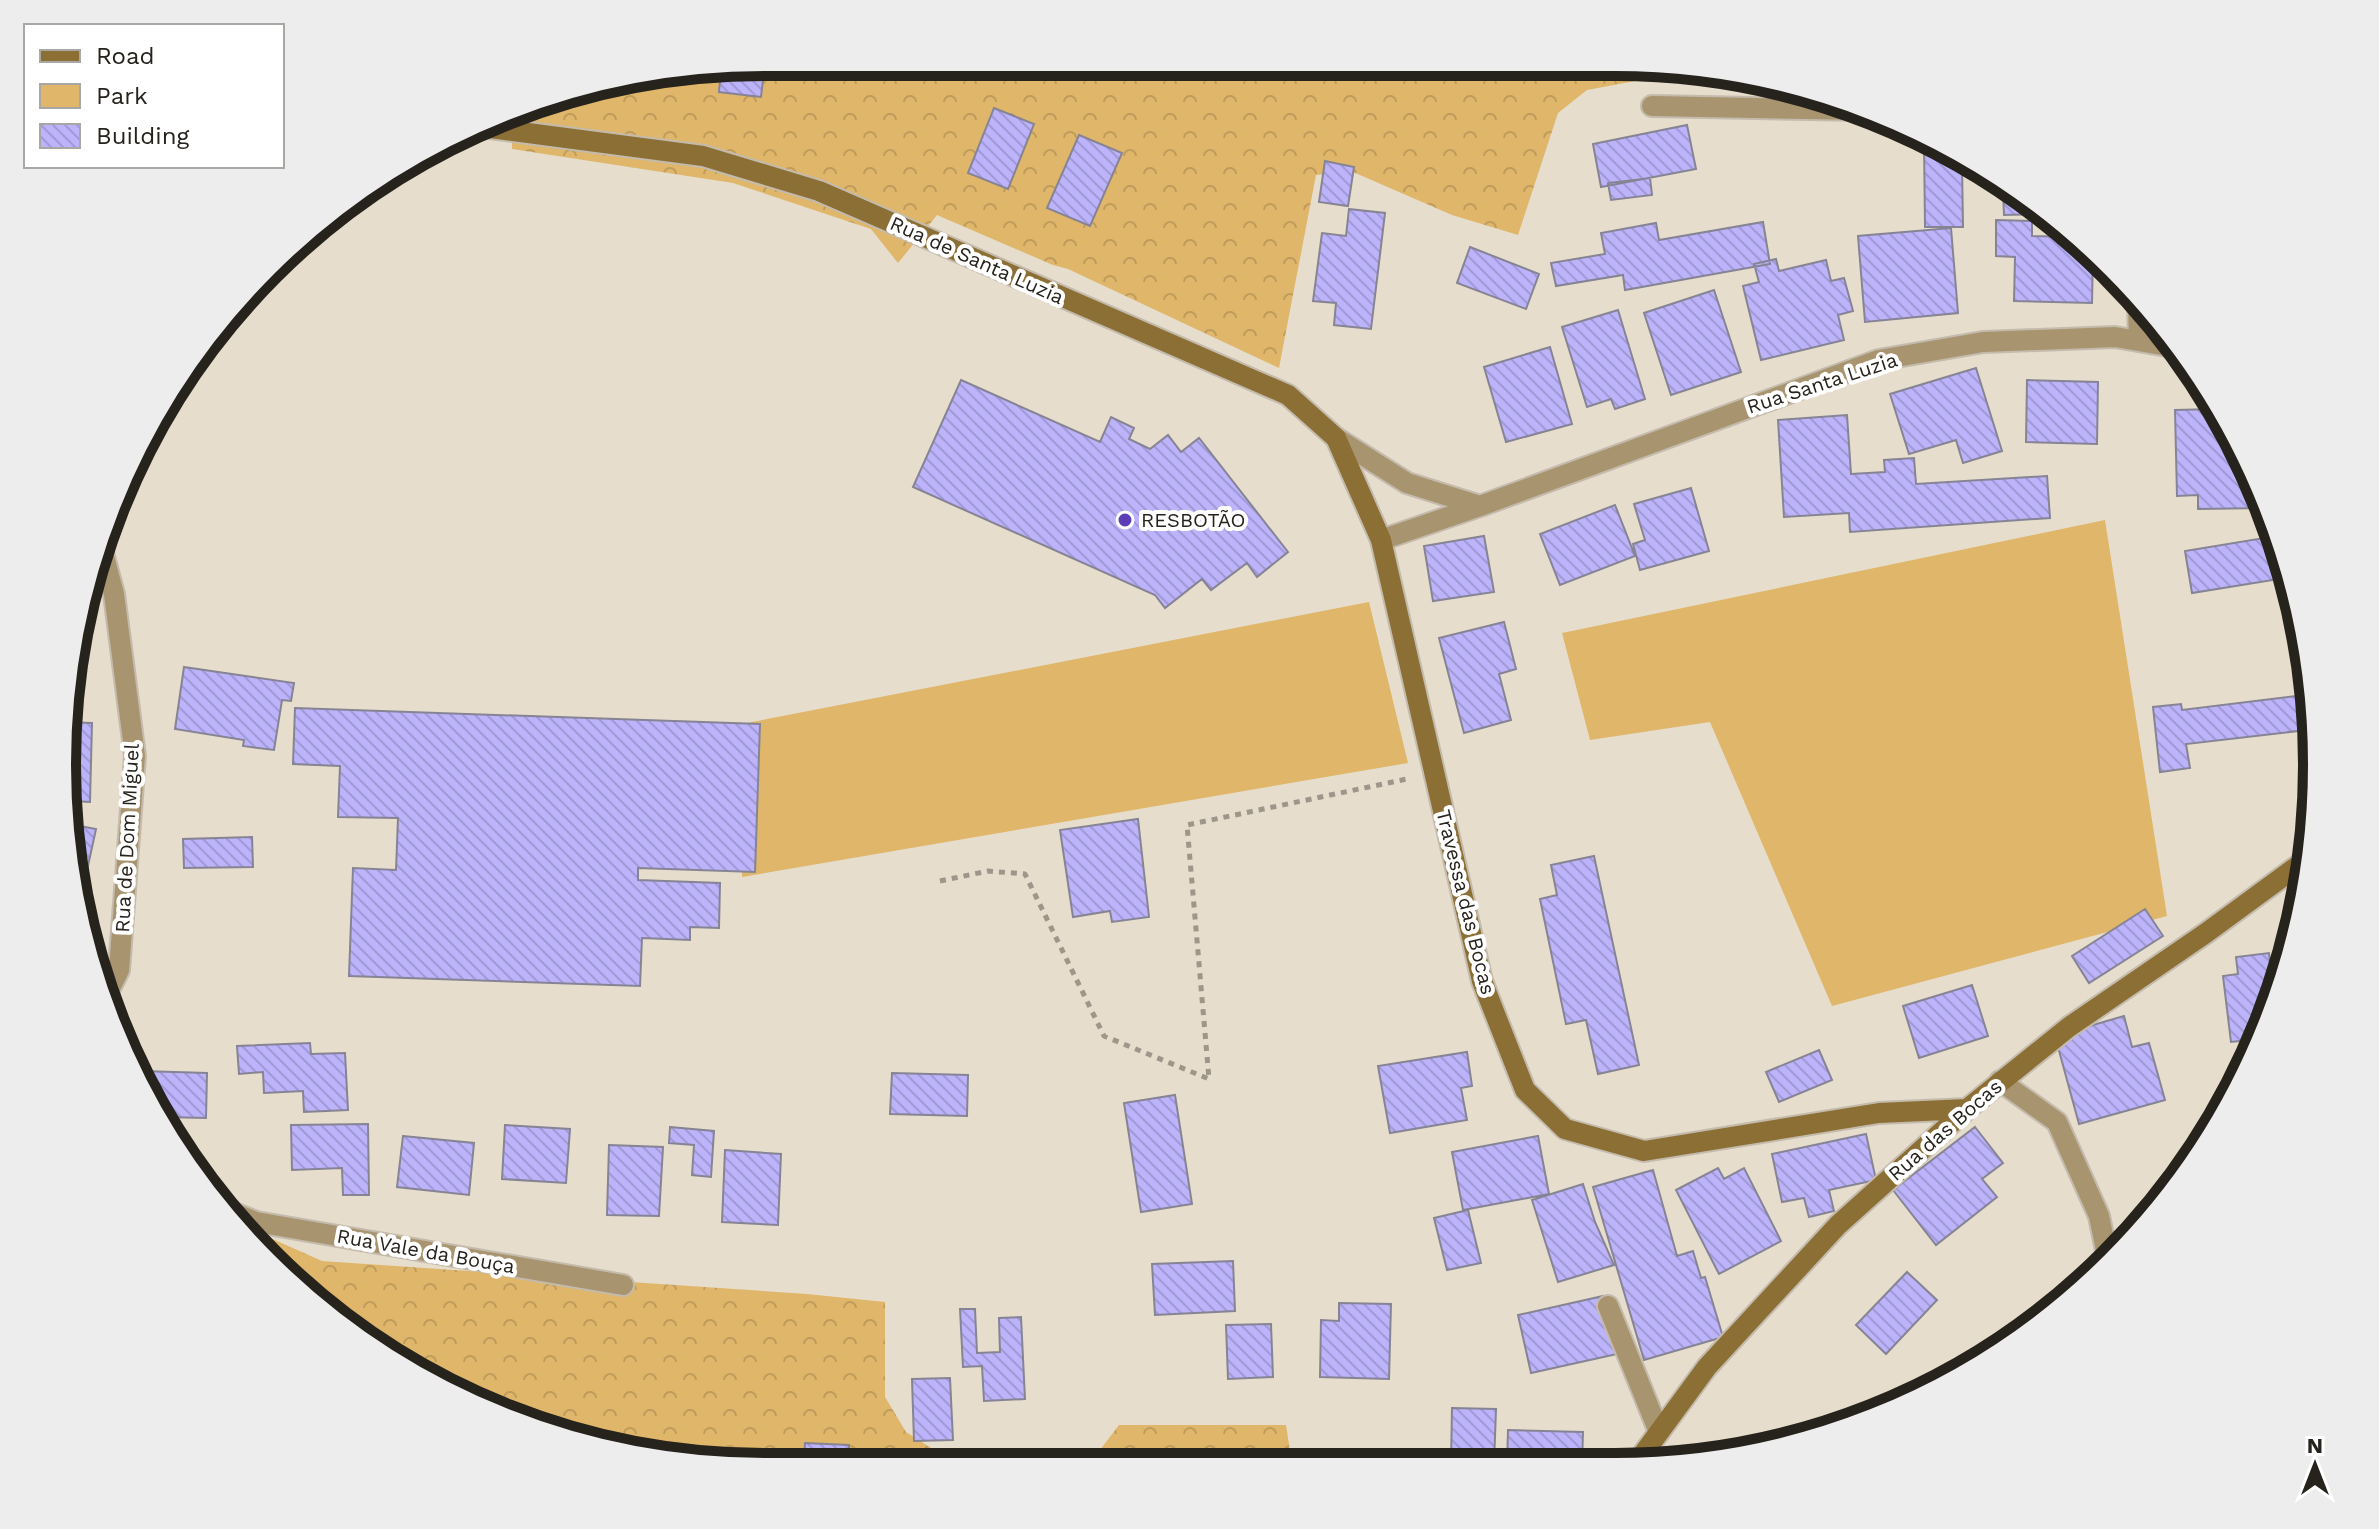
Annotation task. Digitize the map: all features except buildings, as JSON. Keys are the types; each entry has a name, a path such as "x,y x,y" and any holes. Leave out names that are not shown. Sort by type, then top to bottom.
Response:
{"street":[{"path":"1652,106 1824,109"},
{"name":"Rua de Santa Luzia","path":"502,128 703,156 819,191 1288,395 1336,438 1381,540"},
{"path":"2138,319 2139,341"},
{"name":"Rua Santa Luzia","path":"1381,540 1879,360 1983,342 2115,337 2161,345"},
{"path":"1336,438 1407,483 1480,506"},
{"name":"Travessa das Bocas","path":"1381,540 1482,981 1525,1090 1565,1129 1644,1151 1879,1113 1967,1109"},
{"name":"Rua de Dom Miguel","path":"106,564 114,594 135,756 119,970 112,984"},
{"name":"Rua das Bocas","path":"1644,1452 1707,1367 1838,1225 1967,1109 2069,1027 2295,868"},
{"path":"2000,1081 2057,1122 2099,1216 2105,1246"},
{"name":"Rua Vale da Bouça","path":"248,1219 623,1285"},
{"path":"1608,1306 1659,1432"}],"path":[{"path":"940,881 988,871 1025,874 1104,1036 1209,1079 1187,825 1436,774"}],"green space":[{"path":"719,77 1657,77 1587,90 1558,113 1518,235 1452,215 1353,172 1316,175 1279,368 1068,269 937,215 898,263 871,229 733,183 512,149 512,124 543,113 630,89"},
{"path":"2105,520 2167,916 1832,1006 1710,722 1590,740 1562,633"},
{"path":"1369,602 1408,763 742,877 747,723"},
{"path":"263,1235 322,1261 885,1302 885,1397 906,1432 939,1453 719,1452 630,1440 586,1430 501,1401 420,1361 345,1311"},
{"path":"1119,1425 1286,1425 1290,1453 1098,1453"}],"place":[{"name":"RESBOTÃO","path":"1125,520"}]}
